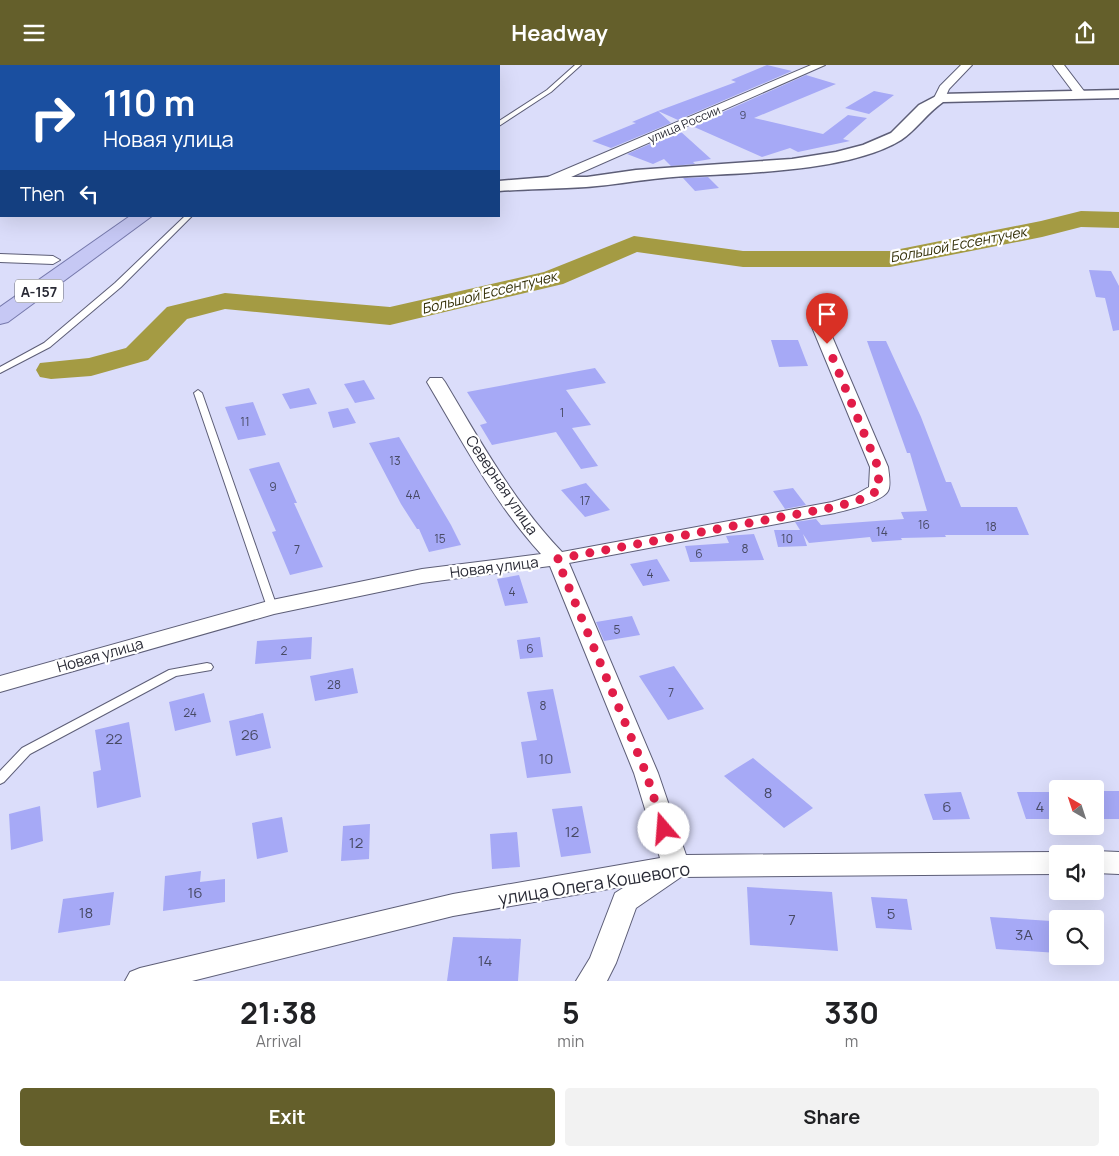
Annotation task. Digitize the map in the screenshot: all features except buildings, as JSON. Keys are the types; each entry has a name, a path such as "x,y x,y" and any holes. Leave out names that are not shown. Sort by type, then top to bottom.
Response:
{"main road":[{"name":"А-157","path":"0,295 115,217"},
{"name":"А-157","path":"0,317 142,217"}],"street":[{"name":"улица России","path":"548,182 820,65"},
{"path":"940,98 944,88 967,65"},
{"path":"1058,65 1081,95"},
{"path":"500,186 548,182 587,182 636,175 792,164 838,157 869,148 896,136 924,108 940,98 1119,94"},
{"path":"0,258 53,260"},
{"name":"Новая улица","path":"0,684 272,607 422,576 557,559 835,507 862,499 879,490 878,467 820,327"},
{"name":"Северная улица","path":"436,382 485,464 527,527 557,559 646,773 676,866"},
{"path":"1104,862 1119,863"},
{"name":"улица Олега Кошевого","path":"140,981 453,905 676,866 1049,863"},
{"path":"591,981 602,963 624,901 676,866"}],"lane":[{"path":"500,123 549,91 578,65"},
{"path":"0,370 47,345 118,285 188,217"},
{"path":"198,393 272,607"},
{"path":"0,779 26,751 173,673 207,667"}],"waterway":[{"name":"Большой Ессентучек","path":"51,370 91,367 137,354 177,313 225,301 390,316 553,278 634,244 743,259 890,259 1042,229 1081,219 1119,220"}],"route":[{"path":"664,829 646,773 557,559 835,507 862,499 879,490 878,467 827,344"}]}
